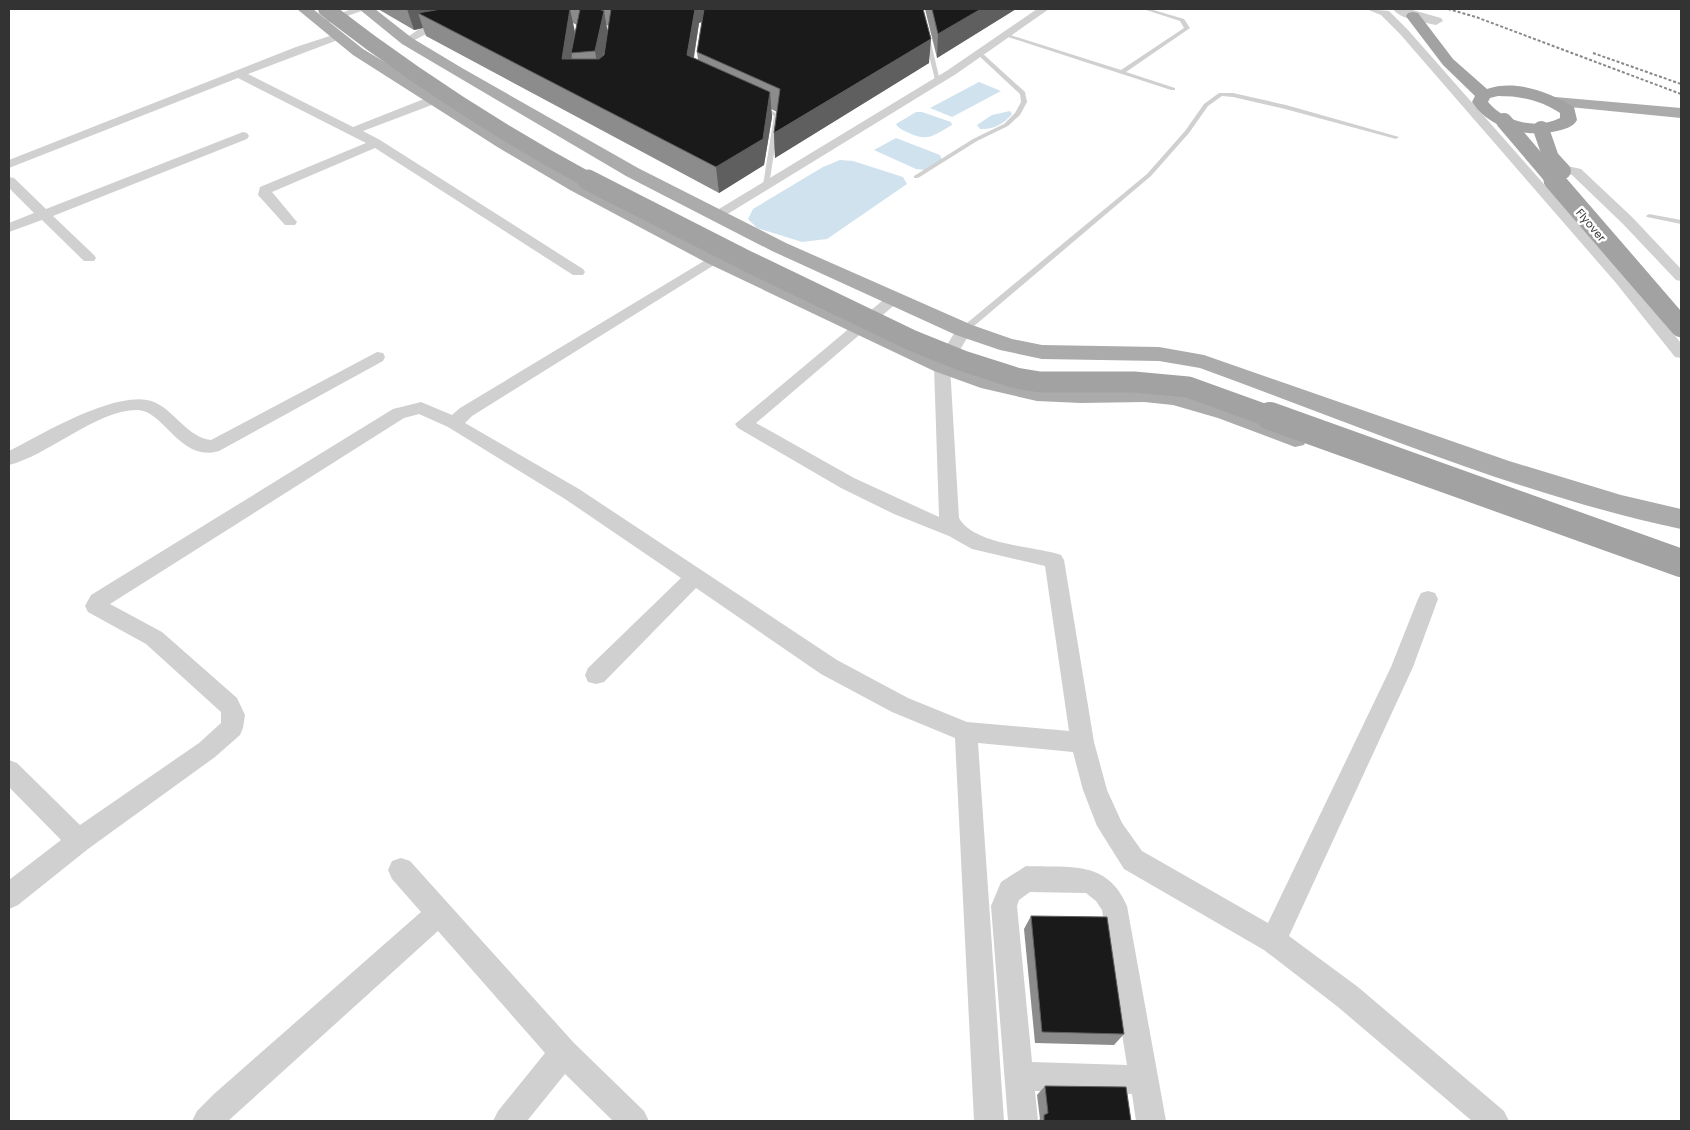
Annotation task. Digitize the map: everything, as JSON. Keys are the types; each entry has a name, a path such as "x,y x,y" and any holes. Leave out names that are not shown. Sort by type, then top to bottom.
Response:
{"highway":[{"path":"343,9 380,38 536,134 648,195 726,235 876,305 987,352 1025,364 1049,366 1157,366 1202,374 1418,453 1681,544"},
{"path":"1406,12 1448,62 1490,93 1529,93 1556,102 1568,111 1569,120"},
{"path":"317,13 399,66 548,157 727,252 970,364 1017,378 1058,383 1138,383 1188,387 1681,564"},
{"path":"1436,21 1464,61 1490,93"},
{"name":"Flyover","path":"1490,93 1480,102 1486,111 1504,121 1541,129 1560,127 1569,120"},
{"name":"Flyover","path":"1504,121 1627,267 1681,327"},
{"name":"Flyover","path":"1541,129 1551,158 1681,300"}],"main road":[{"path":"364,9 407,40 549,126 780,247 964,330 1008,345 1042,352 1159,354 1204,362 1485,461 1631,508 1681,519"},
{"path":"317,13 339,36 358,52 433,100 577,186 714,259 942,366 975,379 1020,392 1069,395 1153,394 1193,400 1470,502 1580,540 1681,564"},
{"path":"1556,102 1681,113"},
{"path":"1569,120 1640,118 1681,121"},
{"path":"1470,502 1485,461"}],"street":[{"path":"317,13 364,9"},
{"path":"716,215 938,80 1044,9"},
{"path":"1371,9 1386,13 1404,32 1614,273 1681,354"},
{"path":"1406,12 1436,21"},
{"path":"407,40 423,31 454,25"},
{"path":"9,164 300,49 339,36"},
{"path":"240,74 376,143 578,272"},
{"path":"353,131 433,100"},
{"path":"9,228 243,136"},
{"path":"290,222 265,194 265,190 280,182 376,143"},
{"path":"1513,158 1576,172 1628,221 1681,277"},
{"path":"9,182 89,258"},
{"path":"454,423 466,412 714,259"},
{"path":"893,299 744,424 842,482 915,517 956,531 979,544 1054,560 1082,742 1100,809 1117,840 1133,860 1273,941 1348,997 1494,1121"},
{"path":"956,531 949,518 947,504 942,366 964,330"},
{"path":"9,459 92,417 122,406 138,403 149,406 195,442 204,447 213,447 377,357"},
{"path":"9,896 79,841 207,750 232,728 234,715 229,705 154,638 95,606 98,600 398,413 421,408 454,423 459,429 572,494 829,667 900,705 966,732 1082,742"},
{"path":"596,675 696,576"},
{"path":"1273,941 1402,667 1428,599"},
{"path":"966,732 989,1121"},
{"path":"9,771 79,841"},
{"path":"401,870 564,1053 634,1121"},
{"path":"1023,1121 1004,906 1010,891 1026,880 1090,881 1105,892 1114,906 1150,1121"},
{"path":"208,1121 224,1104 439,913"},
{"path":"508,1121 564,1053"},
{"path":"1019,1076 1144,1080"}],"lane":[{"path":"920,9 938,80"},
{"path":"1122,72 1187,28 1182,20 1145,9"},
{"path":"1005,35 1173,88"},
{"path":"916,177 975,140 1006,125 1018,114 1024,102 1024,93 980,53"},
{"path":"964,330 1149,175 1187,132 1206,105 1221,94 1286,107 1396,137"},
{"path":"750,103 777,115 766,185"},
{"path":"1649,216 1681,222"}],"water":[{"path":"979,82 1001,91 952,117 930,108"},
{"path":"1010,111 1012,114 998,126 980,129 977,125 992,115"},
{"path":"916,112 922,112 951,122 952,125 931,136 922,137 909,133 896,124"},
{"path":"896,138 940,155 942,160 925,170 916,169 874,150"},
{"path":"840,160 853,161 903,177 907,184 827,239 802,242 757,228 748,219 753,209 823,167"}],"building":[{"path":"441,9 570,9 562,59 599,59 604,55 611,9 695,9 687,55 770,92 763,139 716,167 418,13"},
{"path":"580,9 599,9 604,11 595,51 571,53"},
{"path":"704,9 923,9 931,39 774,133 780,89 697,52"},
{"path":"932,9 981,9 938,34"},
{"path":"1031,916 1107,917 1124,1034 1042,1032"},
{"path":"1045,1086 1126,1087 1131,1121 1044,1121 1044,1115 1048,1113"}],"railway":[{"path":"1448,9 1476,17 1681,94"},
{"path":"1593,53 1681,84"}]}
